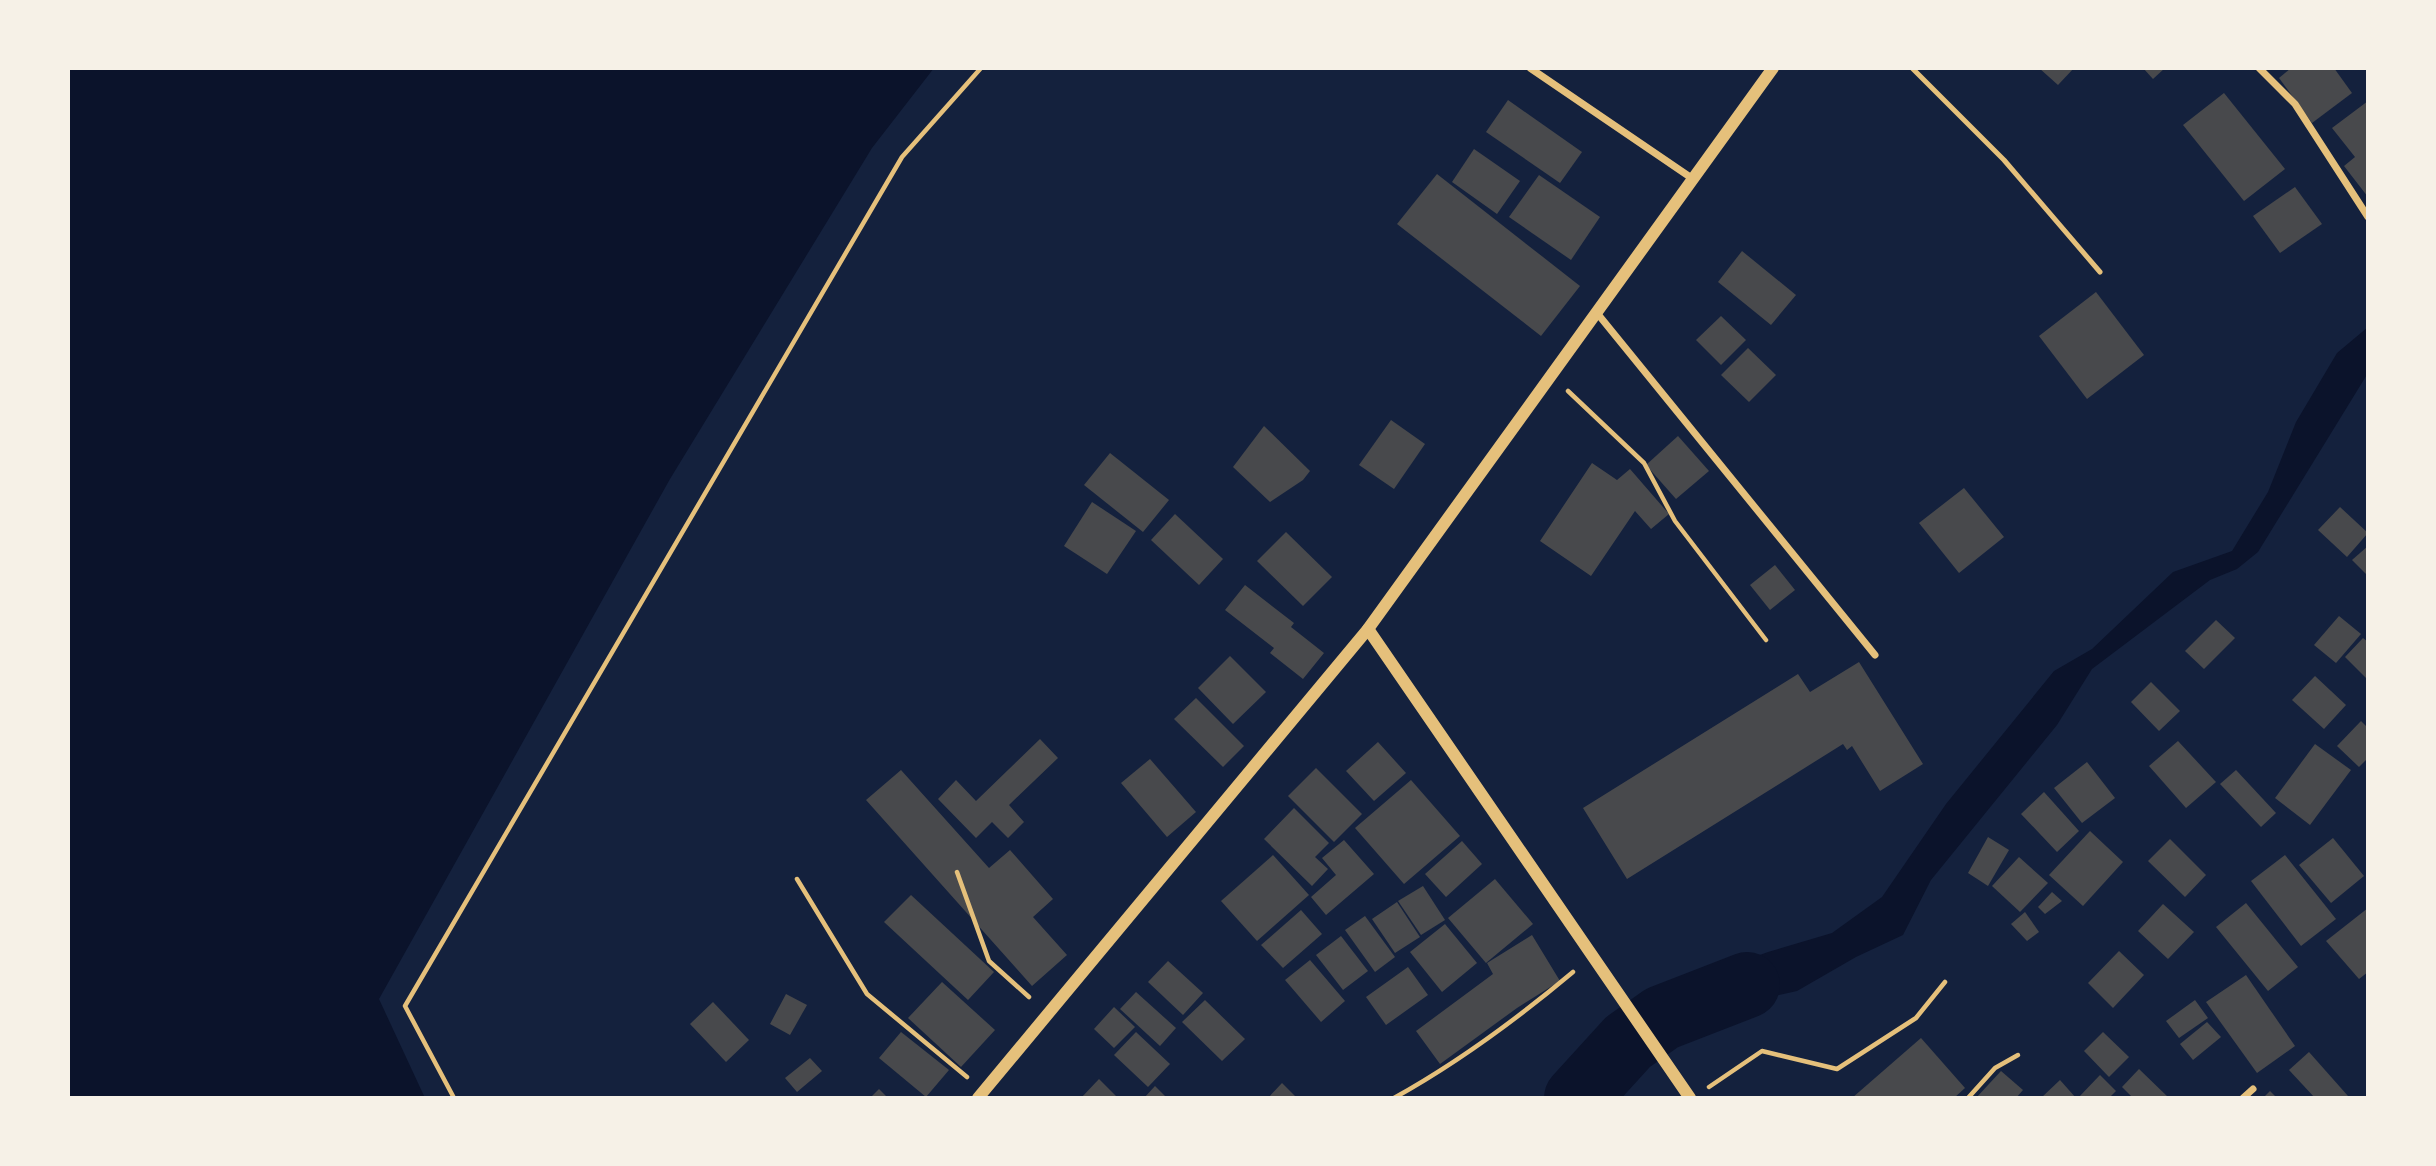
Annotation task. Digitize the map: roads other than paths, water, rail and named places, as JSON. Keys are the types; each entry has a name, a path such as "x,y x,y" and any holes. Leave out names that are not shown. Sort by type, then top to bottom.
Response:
{"street":[{"path":"1530,68 1693,179"},
{"path":"981,1094 1368,629 1773,68"},
{"path":"2259,68 2295,104 2368,217"},
{"path":"1597,313 1875,655"},
{"path":"1368,629 1690,1098"},
{"path":"2244,1098 2253,1089"}],"lane":[{"path":"1912,68 2004,160 2100,271"}],"water":[{"path":"68,68 934,68 872,148 670,479 379,999 425,1098 68,1098"},
{"path":"2368,327 2368,373 2258,552 2237,569 2210,580 2092,669 2057,725 1931,880 1903,935 1856,957 1797,991 1700,1013 1671,1031 1654,1006 1689,981 1768,952 1832,933 1882,897 1946,804 2054,671 2092,649 2173,572 2232,551 2268,492 2296,422 2337,353"},
{"path":"1617,1027 1636,1053 1595,1098 1564,1098"}],"waterway":[{"path":"1577,1098 1628,1042 1662,1018 1747,985"}]}
